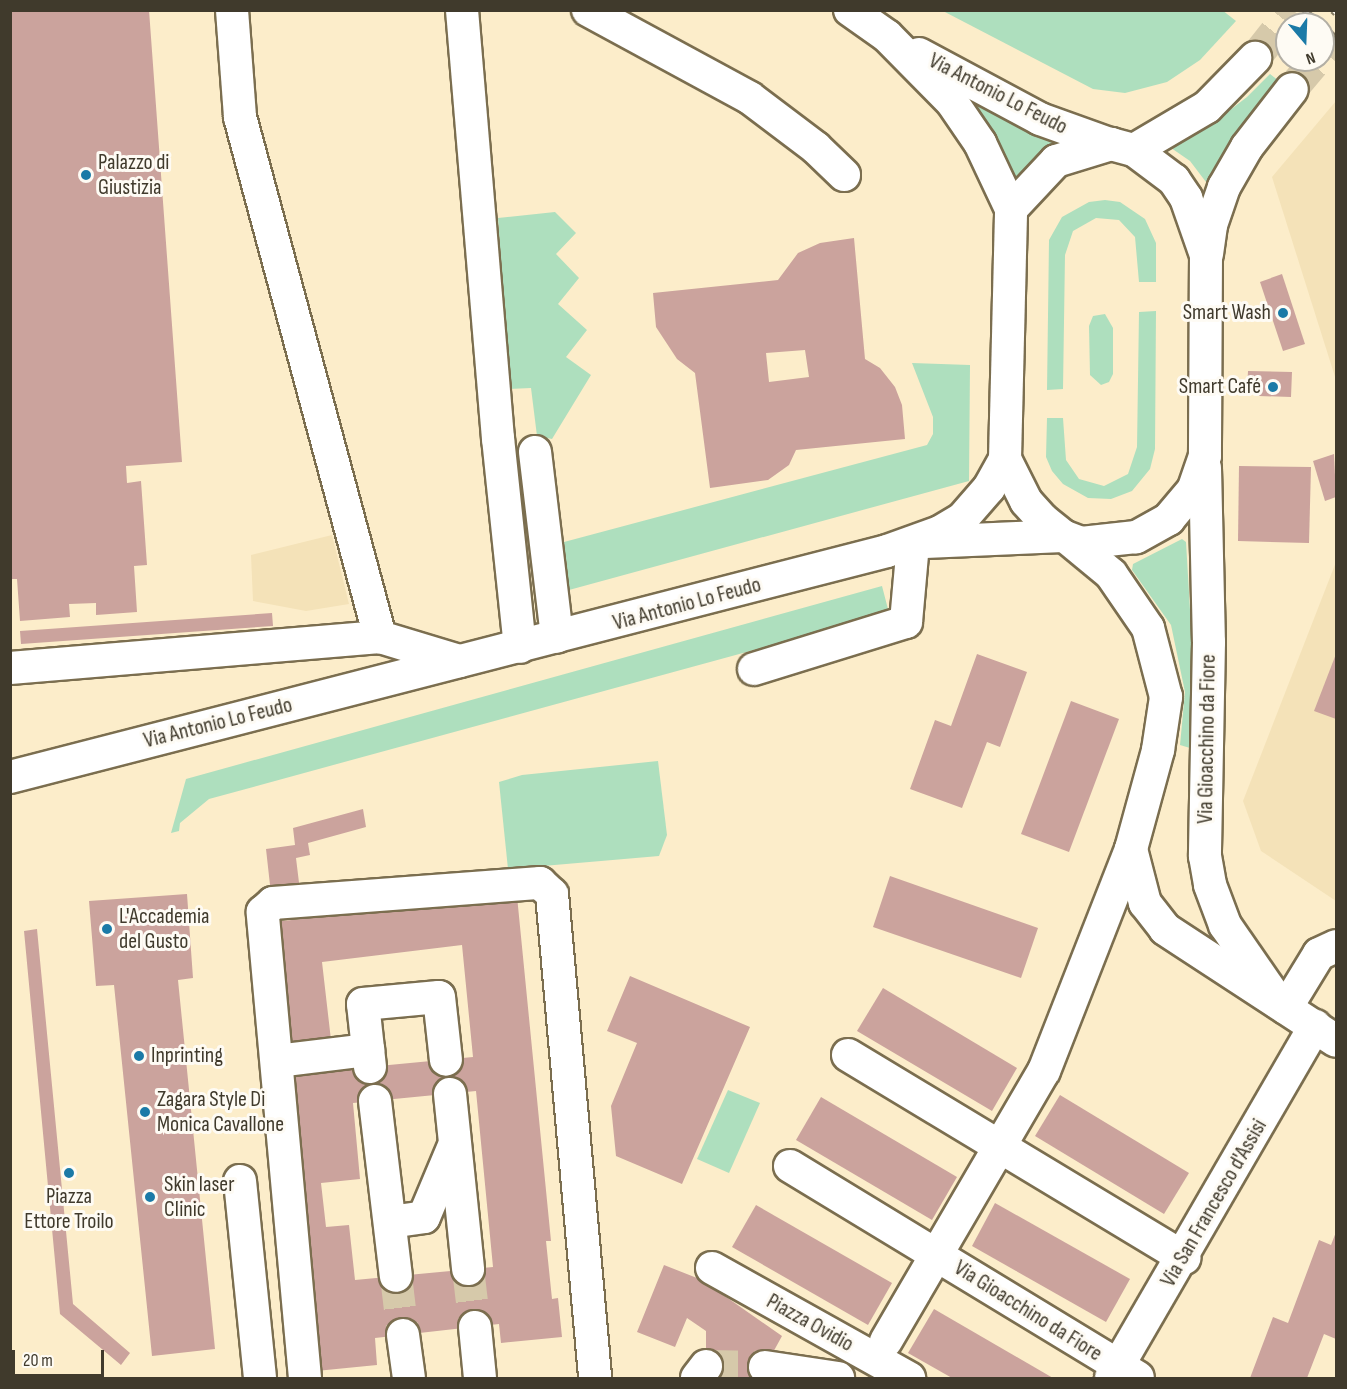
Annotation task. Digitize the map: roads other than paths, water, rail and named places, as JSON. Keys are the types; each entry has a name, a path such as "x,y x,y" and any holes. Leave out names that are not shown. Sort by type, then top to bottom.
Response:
{"street":[{"path":"232,10 240,117 320,407 380,637"},
{"path":"462,10 498,438 520,647"},
{"path":"588,10 750,98 816,148 844,175"},
{"name":"Via Antonio Lo Feudo","path":"850,10 887,36 1011,105 1122,147 1180,188 1206,255"},
{"name":"Via Antonio Lo Feudo","path":"887,36 952,102 980,143 1011,209"},
{"path":"1005,459 1011,209 1056,161 1122,147 1207,107 1255,58"},
{"path":"1206,255 1211,225 1224,187 1247,147 1292,89"},
{"name":"Via Gioacchino da Fiore","path":"1206,255 1204,456 1209,642 1205,856 1210,885 1225,925 1282,1005"},
{"path":"535,452 557,637"},
{"name":"Via Antonio Lo Feudo","path":"913,543 1067,538 1118,542 1153,530 1169,519 1193,490 1204,456"},
{"name":"Via Antonio Lo Feudo","path":"10,777 520,647 913,543 962,519 989,488 1005,459"},
{"name":"Via Gioacchino da Fiore","path":"878,1360 1044,1071 1131,849 1158,750 1166,697 1162,671 1148,628 1129,596 1111,574 1026,501 1005,459"},
{"path":"753,669 906,622 913,543"},
{"name":"Via Antonio Lo Feudo","path":"10,668 380,637 460,661"},
{"name":"Via Gioacchino da Fiore","path":"1131,849 1145,903 1165,929 1326,1033"},
{"path":"305,1378 263,912 273,903 540,883 552,894 595,1378"},
{"path":"1282,1005 1319,954 1336,946"},
{"path":"277,1061 369,1058 363,1004 439,997 446,1060"},
{"name":"Via San Francesco d'Assisi","path":"1122,1375 1184,1258 1326,1033"},
{"path":"848,1054 1184,1258"},
{"path":"450,1094 468,1269"},
{"path":"375,1101 396,1276"},
{"path":"390,1222 424,1217 455,1145"},
{"name":"Via Gioacchino da Fiore","path":"790,1166 937,1255 1122,1375"},
{"path":"240,1181 260,1378"},
{"name":"Piazza Ovidio","path":"712,1268 909,1378"},
{"path":"475,1327 480,1378"},
{"path":"403,1335 409,1378"},
{"path":"779,1372 838,1378"}],"tunnel":[{"path":"1255,58 1293,10"},
{"path":"1292,89 1306,72"},
{"path":"468,1269 475,1327"},
{"path":"396,1276 403,1335"},
{"path":"706,1366 765,1367"}],"railway":[{"path":"1333,10 1336,13"}],"place":[{"name":"Palazzo di Giustizia","path":"86,175"},
{"name":"Smart Wash","path":"1283,313"},
{"name":"Smart Café","path":"1273,387"},
{"name":"L'Accademia del Gusto","path":"107,929"},
{"name":"Inprinting","path":"139,1056"},
{"name":"Zagara Style Di Monica Cavallone","path":"145,1112"},
{"name":"Piazza Ettore Troilo","path":"69,1173"},
{"name":"Skin laser Clinic","path":"150,1197"}]}
